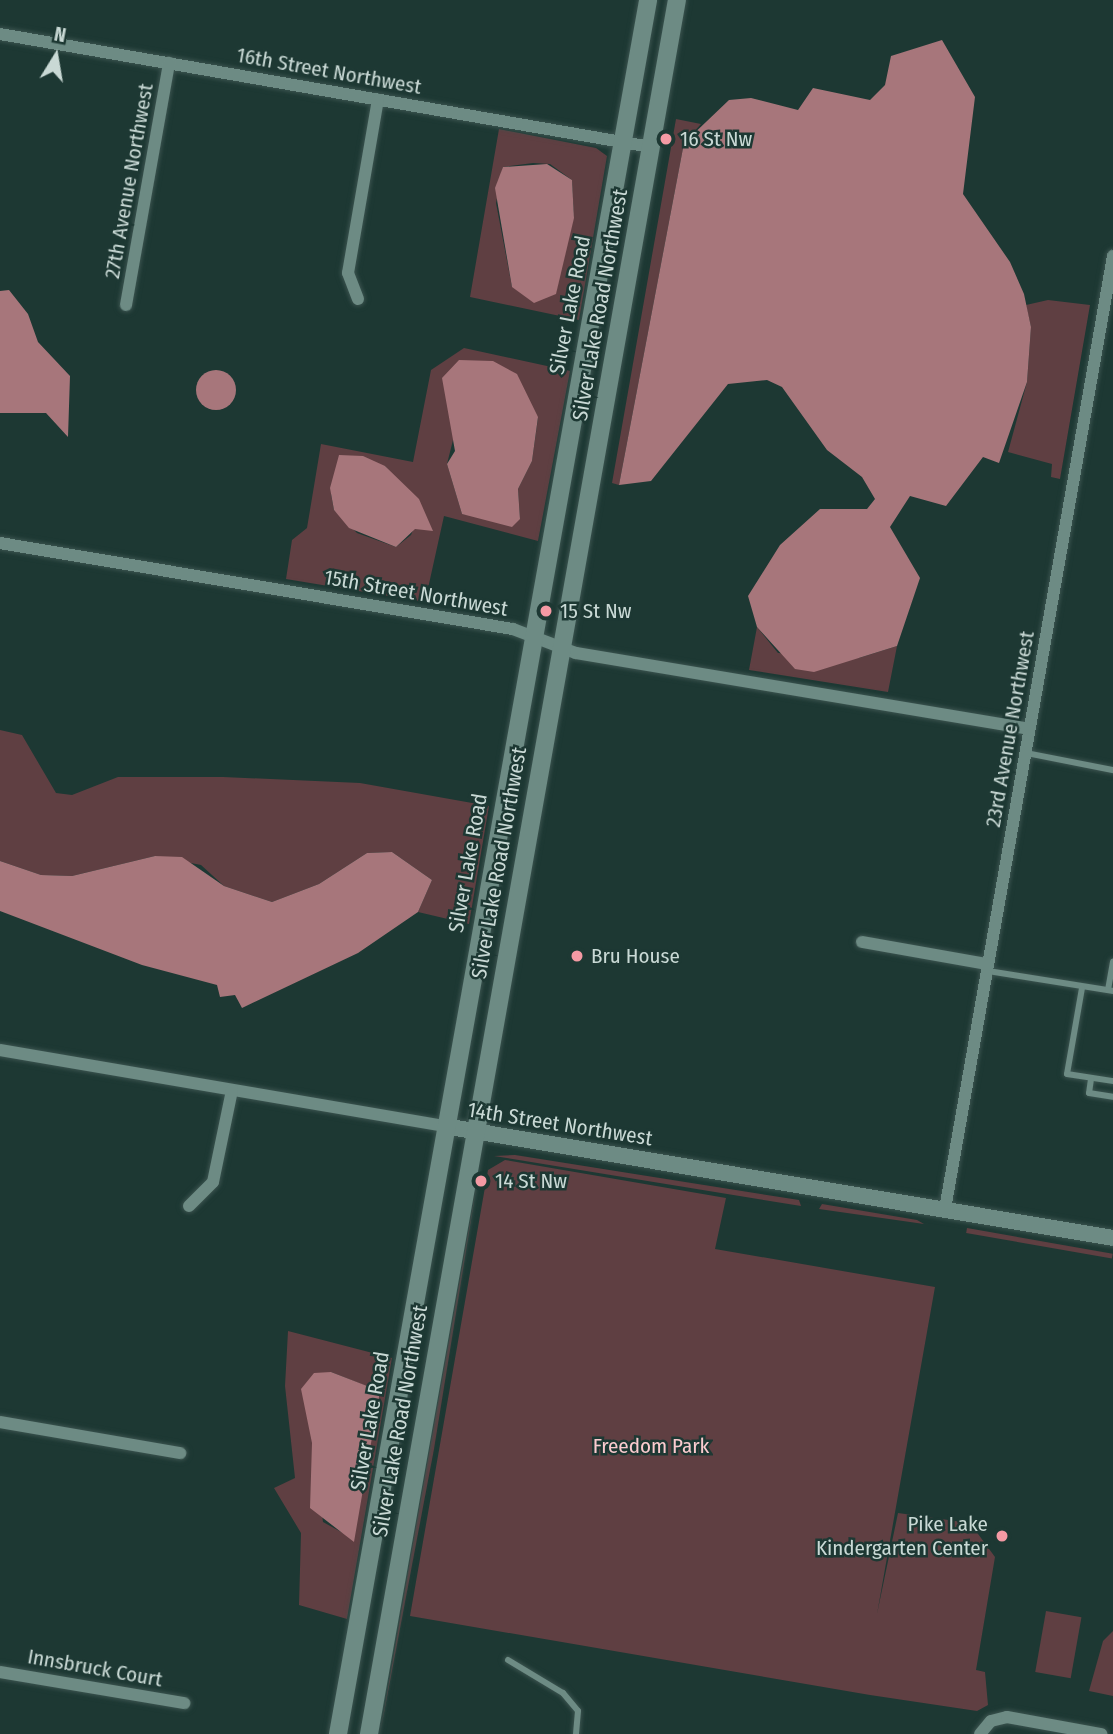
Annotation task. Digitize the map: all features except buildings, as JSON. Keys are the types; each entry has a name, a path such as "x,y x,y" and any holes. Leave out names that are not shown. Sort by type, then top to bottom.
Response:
{"main road":[{"name":"Silver Lake Road","path":"338,1734 444,1126 648,0"},
{"name":"Silver Lake Road Northwest","path":"369,1734 677,0"}],"street":[{"name":"16th Street Northwest","path":"0,34 651,146"},
{"name":"27th Avenue Northwest","path":"126,305 169,63"},
{"path":"358,299 348,273 378,100"},
{"name":"23rd Avenue Northwest","path":"946,1209 1113,256"},
{"name":"15th Street Northwest","path":"0,543 532,635 560,648 1029,729"},
{"path":"862,942 987,968"},
{"name":"14th Street Northwest","path":"0,1050 1113,1238"},
{"path":"189,1206 213,1182 232,1090"},
{"path":"0,1422 180,1453"},
{"name":"Innsbruck Court","path":"0,1672 184,1703"},
{"path":"980,1734 991,1721 1007,1717 1101,1734"}],"lane":[{"path":"1024,753 1113,770"},
{"path":"987,968 1082,988 1111,990 1113,961"},
{"path":"1082,988 1067,1074 1113,1081"},
{"path":"1091,1079 1089,1093 1113,1097"},
{"path":"508,1660 563,1693 578,1711 576,1734"}],"green space":[{"path":"676,119 701,124 684,143 619,485 612,483"},
{"path":"499,129 596,148 607,156 579,320 470,297","holes":["550,164 572,180 574,218 512,287 496,203 503,167"]},
{"path":"1048,300 1090,305 1060,479 1051,477 1052,464 1008,452 1027,382 1031,327 1026,305"},
{"path":"464,348 570,371 538,541 444,516 425,602 286,579 292,540 307,528 321,444 413,462 431,370","holes":["538,418 532,461 518,489 520,519 462,514 447,464 453,440","385,466 422,508 411,535 396,547 357,533 334,510 331,494"]},
{"path":"757,627 778,653 859,658 897,646 888,692 749,670"},
{"path":"0,730 22,735 56,793 72,795 118,777 223,777 360,783 489,806 469,924 418,912 432,880 392,852 367,853 319,884 272,902 224,886 201,865 155,856 72,876 41,875 0,861"},
{"path":"515,1155 799,1200 801,1206 494,1156"},
{"name":"Freedom Park","path":"505,1160 726,1198 715,1249 935,1287 877,1614 898,1513 970,1523 995,1557 976,1670 985,1672 988,1705 977,1711 870,1695 410,1616 488,1170"},
{"path":"477,1183 434,1449 380,1734 412,1549"},
{"path":"822,1204 917,1220 924,1224 819,1209"},
{"path":"967,1228 1113,1254 1112,1259 966,1233"},
{"path":"288,1331 392,1358 347,1619 299,1605 301,1533 274,1488 295,1478 285,1386","holes":["331,1372 379,1391 343,1533 323,1522 308,1404"]},
{"path":"1046,1611 1081,1617 1071,1678 1035,1672"},
{"path":"1113,1631 1113,1696 1089,1691 1103,1641"}],"shaded area":[{"path":"942,40 975,97 963,194 1010,262 1024,294 1031,327 1027,382 999,463 983,457 946,506 910,496 890,527 920,578 897,646 814,672 795,669 757,627 748,596 780,545 820,509 867,509 875,499 862,477 827,450 782,387 767,380 728,384 651,481 619,485 684,143 729,100 751,98 798,110 813,88 870,100 885,85 891,56"},
{"path":"547,164 572,180 574,218 556,294 534,303 512,287 495,188 503,167"},
{"path":"9,290 28,314 38,342 70,376 68,437 46,413 0,413 0,291"},
{"path":"459,360 493,361 517,374 538,417 532,461 518,489 520,519 512,527 462,514 447,464 455,451 442,378"},
{"path":"216,370 230,376 236,390 230,404 216,410 202,404 196,390 202,376"},
{"path":"339,455 363,456 385,466 419,499 433,531 415,529 396,547 349,528 334,510 330,488"},
{"path":"392,852 432,880 418,912 358,953 242,1008 235,995 220,997 217,985 142,965 0,911 0,861 41,875 72,876 155,856 182,857 224,886 272,902 319,884 367,853"},
{"path":"331,1372 380,1391 354,1542 310,1508 312,1443 301,1389 314,1373"}],"place":[{"name":"16 St Nw","path":"666,139"},
{"name":"15 St Nw","path":"546,611"},
{"name":"Bru House","path":"577,956"},
{"name":"14 St Nw","path":"481,1181"},
{"name":"Pike Lake Kindergarten Center","path":"1002,1536"}]}
